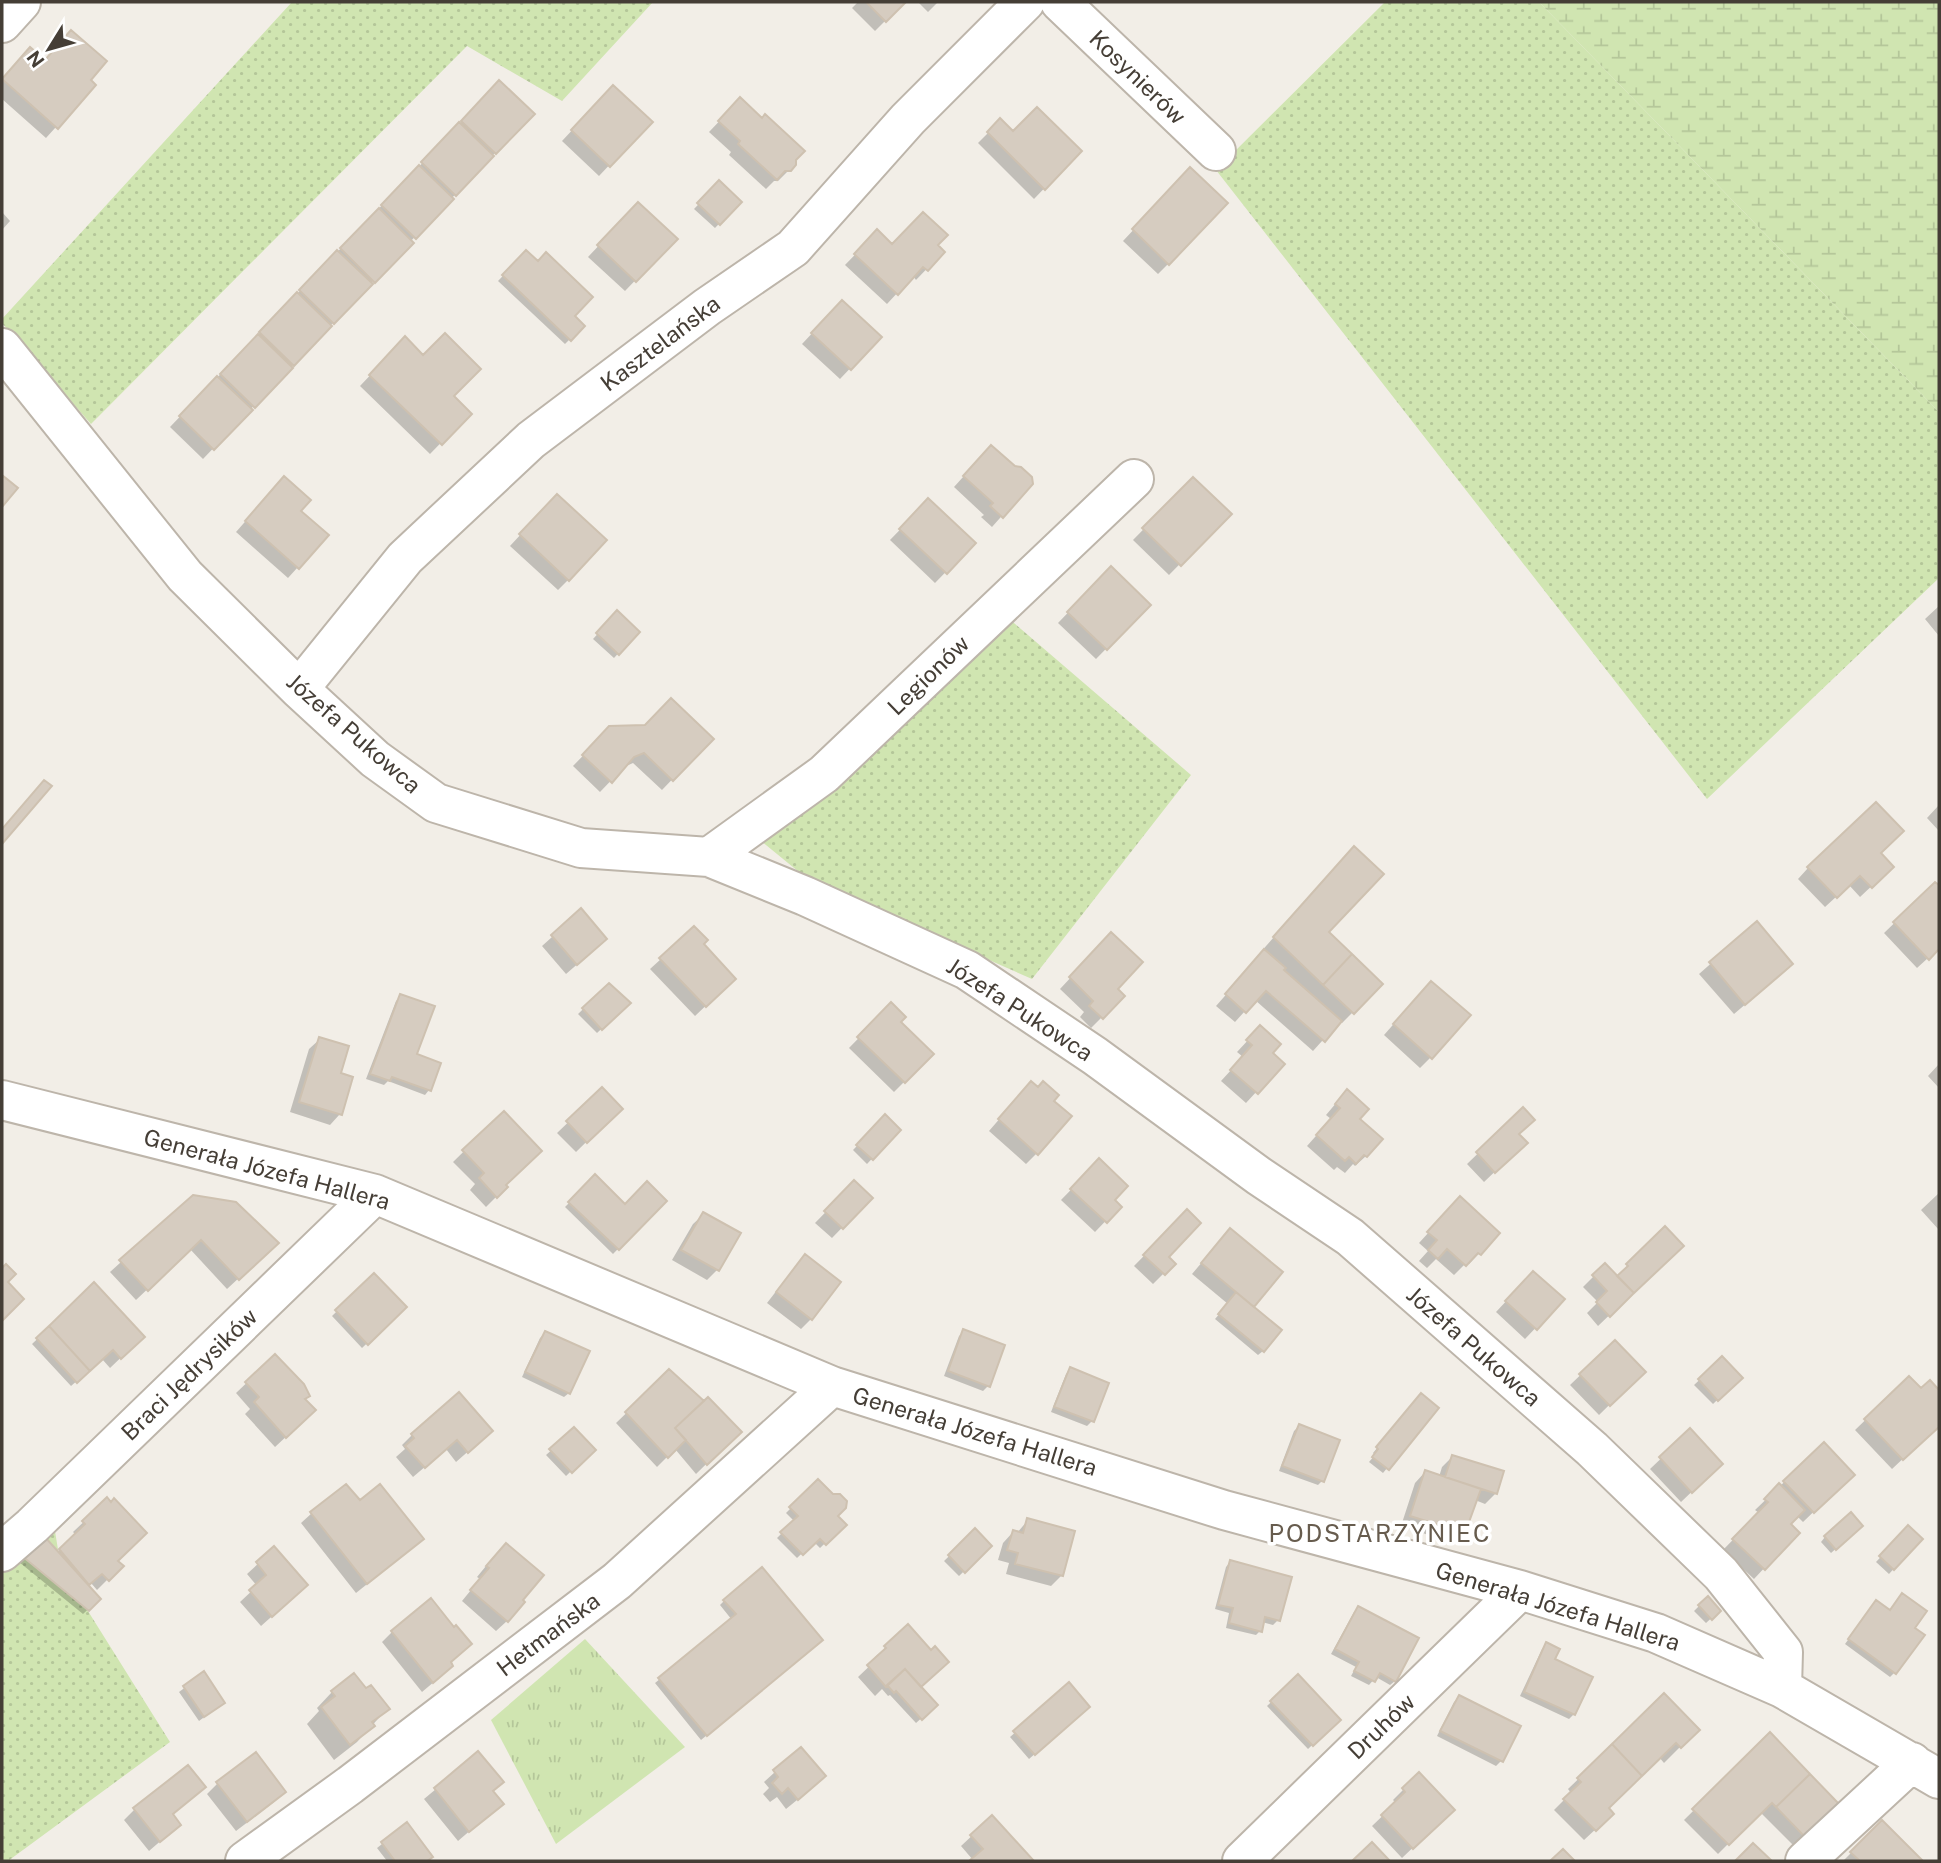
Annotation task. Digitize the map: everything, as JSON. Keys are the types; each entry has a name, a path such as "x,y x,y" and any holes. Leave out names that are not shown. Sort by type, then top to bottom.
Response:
{"street":[{"path":"2,23 21,2"},
{"name":"Kasztelańska","path":"299,688 405,558 531,440 707,307 793,248 908,119 1025,2"},
{"name":"Kosynierów","path":"1060,2 1216,152"},
{"name":"Józefa Pukowca","path":"2,348 185,576 375,758 436,803 581,848 709,857 805,896 967,970 1095,1056 1259,1176 1350,1237 1592,1449 1721,1574 1783,1652 1782,1688"},
{"name":"Legionów","path":"709,857 824,774 1134,479"},
{"name":"Generała Józefa Hallera","path":"2,1100 376,1194 832,1386 1224,1510 1520,1590 1656,1633 1782,1688 1925,1770"},
{"name":"Braci Jędrysików","path":"2,1552 376,1194"},
{"name":"Hetmańska","path":"245,1861 350,1785 617,1581 832,1386"},
{"name":"Druhów","path":"1242,1861 1520,1590"},
{"path":"1805,1861 1925,1770"}],"green space":[{"path":"292,2 653,2 562,101 467,46 91,424 2,323 2,319"},
{"path":"1385,2 1539,2 1939,412 1939,578 1707,799 1216,170"},
{"path":"1539,2 1939,2 1939,412"},
{"path":"1007,617 1191,775 1032,979 810,881 760,840"},
{"path":"54,1525 61,1568 170,1742 8,1861 2,1861 2,1568"},
{"path":"585,1639 685,1747 556,1844 491,1720"}],"building":[{"path":"866,2 906,2 886,22"},
{"path":"71,30 107,61 91,80 96,85 58,129 2,79 30,47 45,60"},
{"path":"499,80 535,114 496,154 461,121"},
{"path":"613,85 653,122 610,167 571,130"},
{"path":"740,97 762,118 765,114 805,151 796,160 791,171 785,171 777,180 738,144 740,141 718,121"},
{"path":"1037,107 1082,151 1045,190 987,132 1000,118 1013,131"},
{"path":"459,122 494,156 456,196 421,162"},
{"path":"419,165 454,199 416,239 381,205"},
{"path":"1190,167 1228,203 1169,265 1132,229"},
{"path":"719,180 742,202 720,225 697,203"},
{"path":"638,202 678,239 636,282 597,245"},
{"path":"379,208 414,243 375,283 340,248"},
{"path":"923,212 948,235 938,245 945,252 928,271 923,267 898,295 854,254 877,229 892,244"},
{"path":"337,250 373,284 334,324 299,290"},
{"path":"526,250 538,261 546,252 593,297 575,316 585,326 571,341 502,275"},
{"path":"297,292 332,326 294,366 259,332"},
{"path":"842,300 882,337 851,370 811,333"},
{"path":"445,333 481,369 454,396 472,414 442,445 369,375 405,336 423,355"},
{"path":"258,334 293,368 255,408 220,374"},
{"path":"217,376 253,410 214,450 179,416"},
{"path":"991,445 1032,477 1033,484 1003,518 990,506 993,503 963,476"},
{"path":"2,475 18,488 2,507"},
{"path":"284,476 311,500 301,511 329,535 299,569 245,521"},
{"path":"1193,477 1232,514 1181,566 1142,528"},
{"path":"557,494 607,540 569,581 519,534"},
{"path":"928,498 976,543 947,574 899,529"},
{"path":"1111,566 1151,605 1107,650 1067,612"},
{"path":"617,610 640,632 619,655 596,633"},
{"path":"671,698 714,739 673,781 644,753 634,757 612,783 582,755 609,726 645,725"},
{"path":"44,780 52,786 2,844 2,829"},
{"path":"1876,802 1904,831 1881,853 1894,867 1872,888 1860,876 1837,898 1807,867"},
{"path":"1354,846 1384,874 1329,932 1352,954 1323,985 1273,937"},
{"path":"1935,882 1939,885 1939,949 1929,960 1893,922"},
{"path":"581,908 607,939 577,965 551,935"},
{"path":"1757,921 1793,964 1745,1005 1709,962"},
{"path":"694,926 708,940 704,944 736,979 706,1007 659,958"},
{"path":"1111,932 1143,962 1118,989 1125,996 1103,1019 1089,1006 1093,1001 1069,977"},
{"path":"1264,949 1342,1021 1325,1042 1266,991 1246,1013 1225,994"},
{"path":"1352,954 1383,984 1354,1014 1323,985"},
{"path":"1431,981 1471,1015 1432,1059 1393,1024"},
{"path":"609,983 631,1003 602,1030 582,1008"},
{"path":"400,994 435,1006 417,1054 441,1063 431,1091 392,1077 390,1081 370,1074"},
{"path":"891,1002 906,1017 901,1022 934,1054 905,1083 857,1037"},
{"path":"1260,1025 1281,1044 1273,1053 1285,1064 1258,1094 1230,1070 1252,1045 1246,1040"},
{"path":"319,1037 349,1046 341,1073 353,1077 342,1115 299,1102"},
{"path":"1031,1081 1038,1087 1043,1081 1059,1095 1054,1101 1072,1116 1038,1155 998,1119"},
{"path":"602,1087 623,1109 587,1143 566,1121"},
{"path":"1347,1089 1369,1109 1360,1119 1383,1139 1367,1157 1364,1155 1356,1164 1349,1157 1345,1161 1316,1135 1340,1108 1335,1104"},
{"path":"1523,1107 1535,1120 1519,1134 1528,1143 1495,1173 1476,1152"},
{"path":"504,1111 542,1151 506,1185 508,1187 497,1198 479,1178 484,1173 462,1150"},
{"path":"885,1114 901,1130 873,1160 856,1145"},
{"path":"1099,1158 1128,1186 1115,1200 1122,1207 1107,1223 1070,1189"},
{"path":"595,1174 625,1204 647,1181 667,1201 619,1250 568,1202"},
{"path":"854,1180 873,1198 843,1229 824,1211"},
{"path":"193,1195 236,1202 279,1243 239,1280 201,1240 148,1291 119,1260"},
{"path":"1460,1196 1500,1233 1481,1255 1478,1253 1466,1266 1447,1249 1438,1259 1428,1250 1437,1240 1427,1232"},
{"path":"1187,1209 1201,1223 1169,1257 1176,1264 1165,1275 1143,1255"},
{"path":"703,1212 741,1233 719,1271 681,1250"},
{"path":"1665,1226 1684,1246 1634,1293 1617,1276"},
{"path":"1230,1228 1283,1272 1254,1307 1201,1263"},
{"path":"805,1254 841,1282 812,1320 776,1292"},
{"path":"1605,1263 1634,1293 1610,1317 1596,1302 1607,1291 1592,1275"},
{"path":"6,1264 16,1274 8,1282 24,1299 2,1321 2,1268"},
{"path":"1533,1271 1565,1299 1537,1330 1505,1301"},
{"path":"374,1273 407,1307 368,1345 335,1310"},
{"path":"94,1282 145,1337 121,1359 113,1350 90,1371 49,1326"},
{"path":"1236,1292 1282,1330 1264,1352 1218,1314"},
{"path":"49,1326 90,1371 77,1383 36,1338"},
{"path":"963,1329 1005,1345 990,1387 948,1371"},
{"path":"545,1331 590,1351 570,1394 525,1372"},
{"path":"1615,1340 1646,1372 1610,1406 1579,1374"},
{"path":"275,1354 304,1384 310,1396 305,1399 316,1410 286,1438 254,1402 259,1397 245,1382"},
{"path":"1722,1356 1743,1378 1718,1401 1698,1379"},
{"path":"1070,1367 1109,1383 1094,1422 1054,1407"},
{"path":"669,1369 704,1401 675,1428 686,1440 668,1458 625,1412"},
{"path":"1909,1376 1921,1388 1930,1380 1939,1390 1939,1427 1903,1460 1864,1419"},
{"path":"459,1392 493,1431 468,1453 457,1440 425,1468 405,1446 414,1438 411,1434"},
{"path":"1421,1393 1439,1408 1389,1470 1372,1457 1378,1449 1376,1447"},
{"path":"708,1397 742,1432 707,1465 675,1428"},
{"path":"1299,1424 1340,1440 1324,1482 1282,1466"},
{"path":"574,1427 596,1450 572,1473 549,1449"},
{"path":"1690,1428 1723,1464 1692,1493 1659,1457"},
{"path":"1824,1442 1855,1475 1814,1513 1783,1481"},
{"path":"1452,1455 1504,1471 1497,1494 1445,1477"},
{"path":"1425,1470 1481,1489 1465,1533 1410,1516"},
{"path":"818,1479 833,1494 840,1494 847,1501 846,1508 838,1516 847,1525 826,1545 820,1539 803,1555 780,1532 798,1516 789,1507"},
{"path":"1779,1483 1805,1510 1791,1524 1800,1533 1765,1570 1732,1539 1768,1502 1764,1499"},
{"path":"346,1484 360,1500 380,1484 424,1539 367,1584 310,1512"},
{"path":"107,1497 111,1502 114,1498 147,1533 118,1561 124,1566 109,1581 102,1574 89,1585 59,1549 85,1524 82,1521"},
{"path":"1851,1512 1863,1526 1836,1550 1824,1536"},
{"path":"1027,1518 1075,1531 1063,1576 1015,1564 1018,1553 1007,1550 1013,1530 1023,1533"},
{"path":"1908,1525 1923,1539 1894,1570 1879,1556"},
{"path":"975,1528 992,1546 965,1573 948,1555"},
{"path":"44,1536 101,1599 89,1611 22,1556"},
{"path":"506,1543 544,1575 508,1622 470,1590"},
{"path":"274,1546 308,1585 272,1617 249,1590 266,1575 256,1562"},
{"path":"1230,1560 1292,1577 1280,1621 1265,1617 1262,1632 1229,1623 1233,1608 1218,1605"},
{"path":"762,1567 823,1640 707,1736 658,1678 736,1614 723,1600"},
{"path":"1902,1593 1927,1611 1915,1628 1925,1635 1896,1674 1848,1639 1876,1600 1890,1610"},
{"path":"1708,1596 1721,1611 1712,1620 1698,1605"},
{"path":"431,1598 454,1627 456,1625 472,1644 451,1662 453,1666 433,1683 391,1631"},
{"path":"1358,1606 1419,1638 1396,1682 1380,1673 1375,1682 1354,1671 1359,1662 1335,1649"},
{"path":"908,1624 931,1650 935,1646 949,1662 921,1687 905,1669 886,1687 867,1665"},
{"path":"1546,1642 1560,1649 1555,1659 1593,1677 1575,1715 1524,1692"},
{"path":"905,1669 938,1705 922,1720 896,1691 894,1693 887,1685"},
{"path":"204,1671 225,1703 204,1717 183,1686"},
{"path":"354,1673 366,1688 371,1685 390,1709 372,1722 375,1726 350,1745 321,1707 335,1696 331,1691"},
{"path":"1298,1674 1341,1720 1313,1746 1270,1701"},
{"path":"1069,1682 1090,1707 1035,1755 1013,1731"},
{"path":"1664,1693 1700,1730 1681,1748 1676,1743 1642,1776 1612,1744"},
{"path":"1459,1695 1521,1726 1503,1762 1440,1731"},
{"path":"1770,1732 1810,1774 1776,1807 1772,1803 1729,1845 1692,1809"},
{"path":"1612,1744 1642,1776 1609,1808 1614,1814 1596,1831 1563,1799 1581,1782 1577,1778"},
{"path":"801,1747 826,1776 798,1800 788,1788 782,1794 772,1783 778,1777 773,1770"},
{"path":"478,1751 504,1782 493,1791 504,1804 469,1832 434,1788"},
{"path":"256,1752 286,1792 247,1822 216,1782"},
{"path":"188,1765 206,1787 173,1814 181,1825 160,1842 133,1808"},
{"path":"1419,1772 1455,1810 1413,1849 1381,1815 1405,1792 1402,1788"},
{"path":"1810,1774 1840,1805 1806,1838 1776,1807"},
{"path":"992,1815 1034,1861 969,1861 983,1849 970,1835"},
{"path":"1882,1820 1923,1861 1860,1861 1850,1852"},
{"path":"407,1822 433,1857 427,1861 395,1861 381,1842"},
{"path":"1372,1842 1390,1861 1352,1861"},
{"path":"1753,1843 1771,1860 1735,1861"},
{"path":"1563,1849 1575,1861 1550,1861"}],"district":[{"name":"PODSTARZYNIEC","path":"1380,1533"}]}
